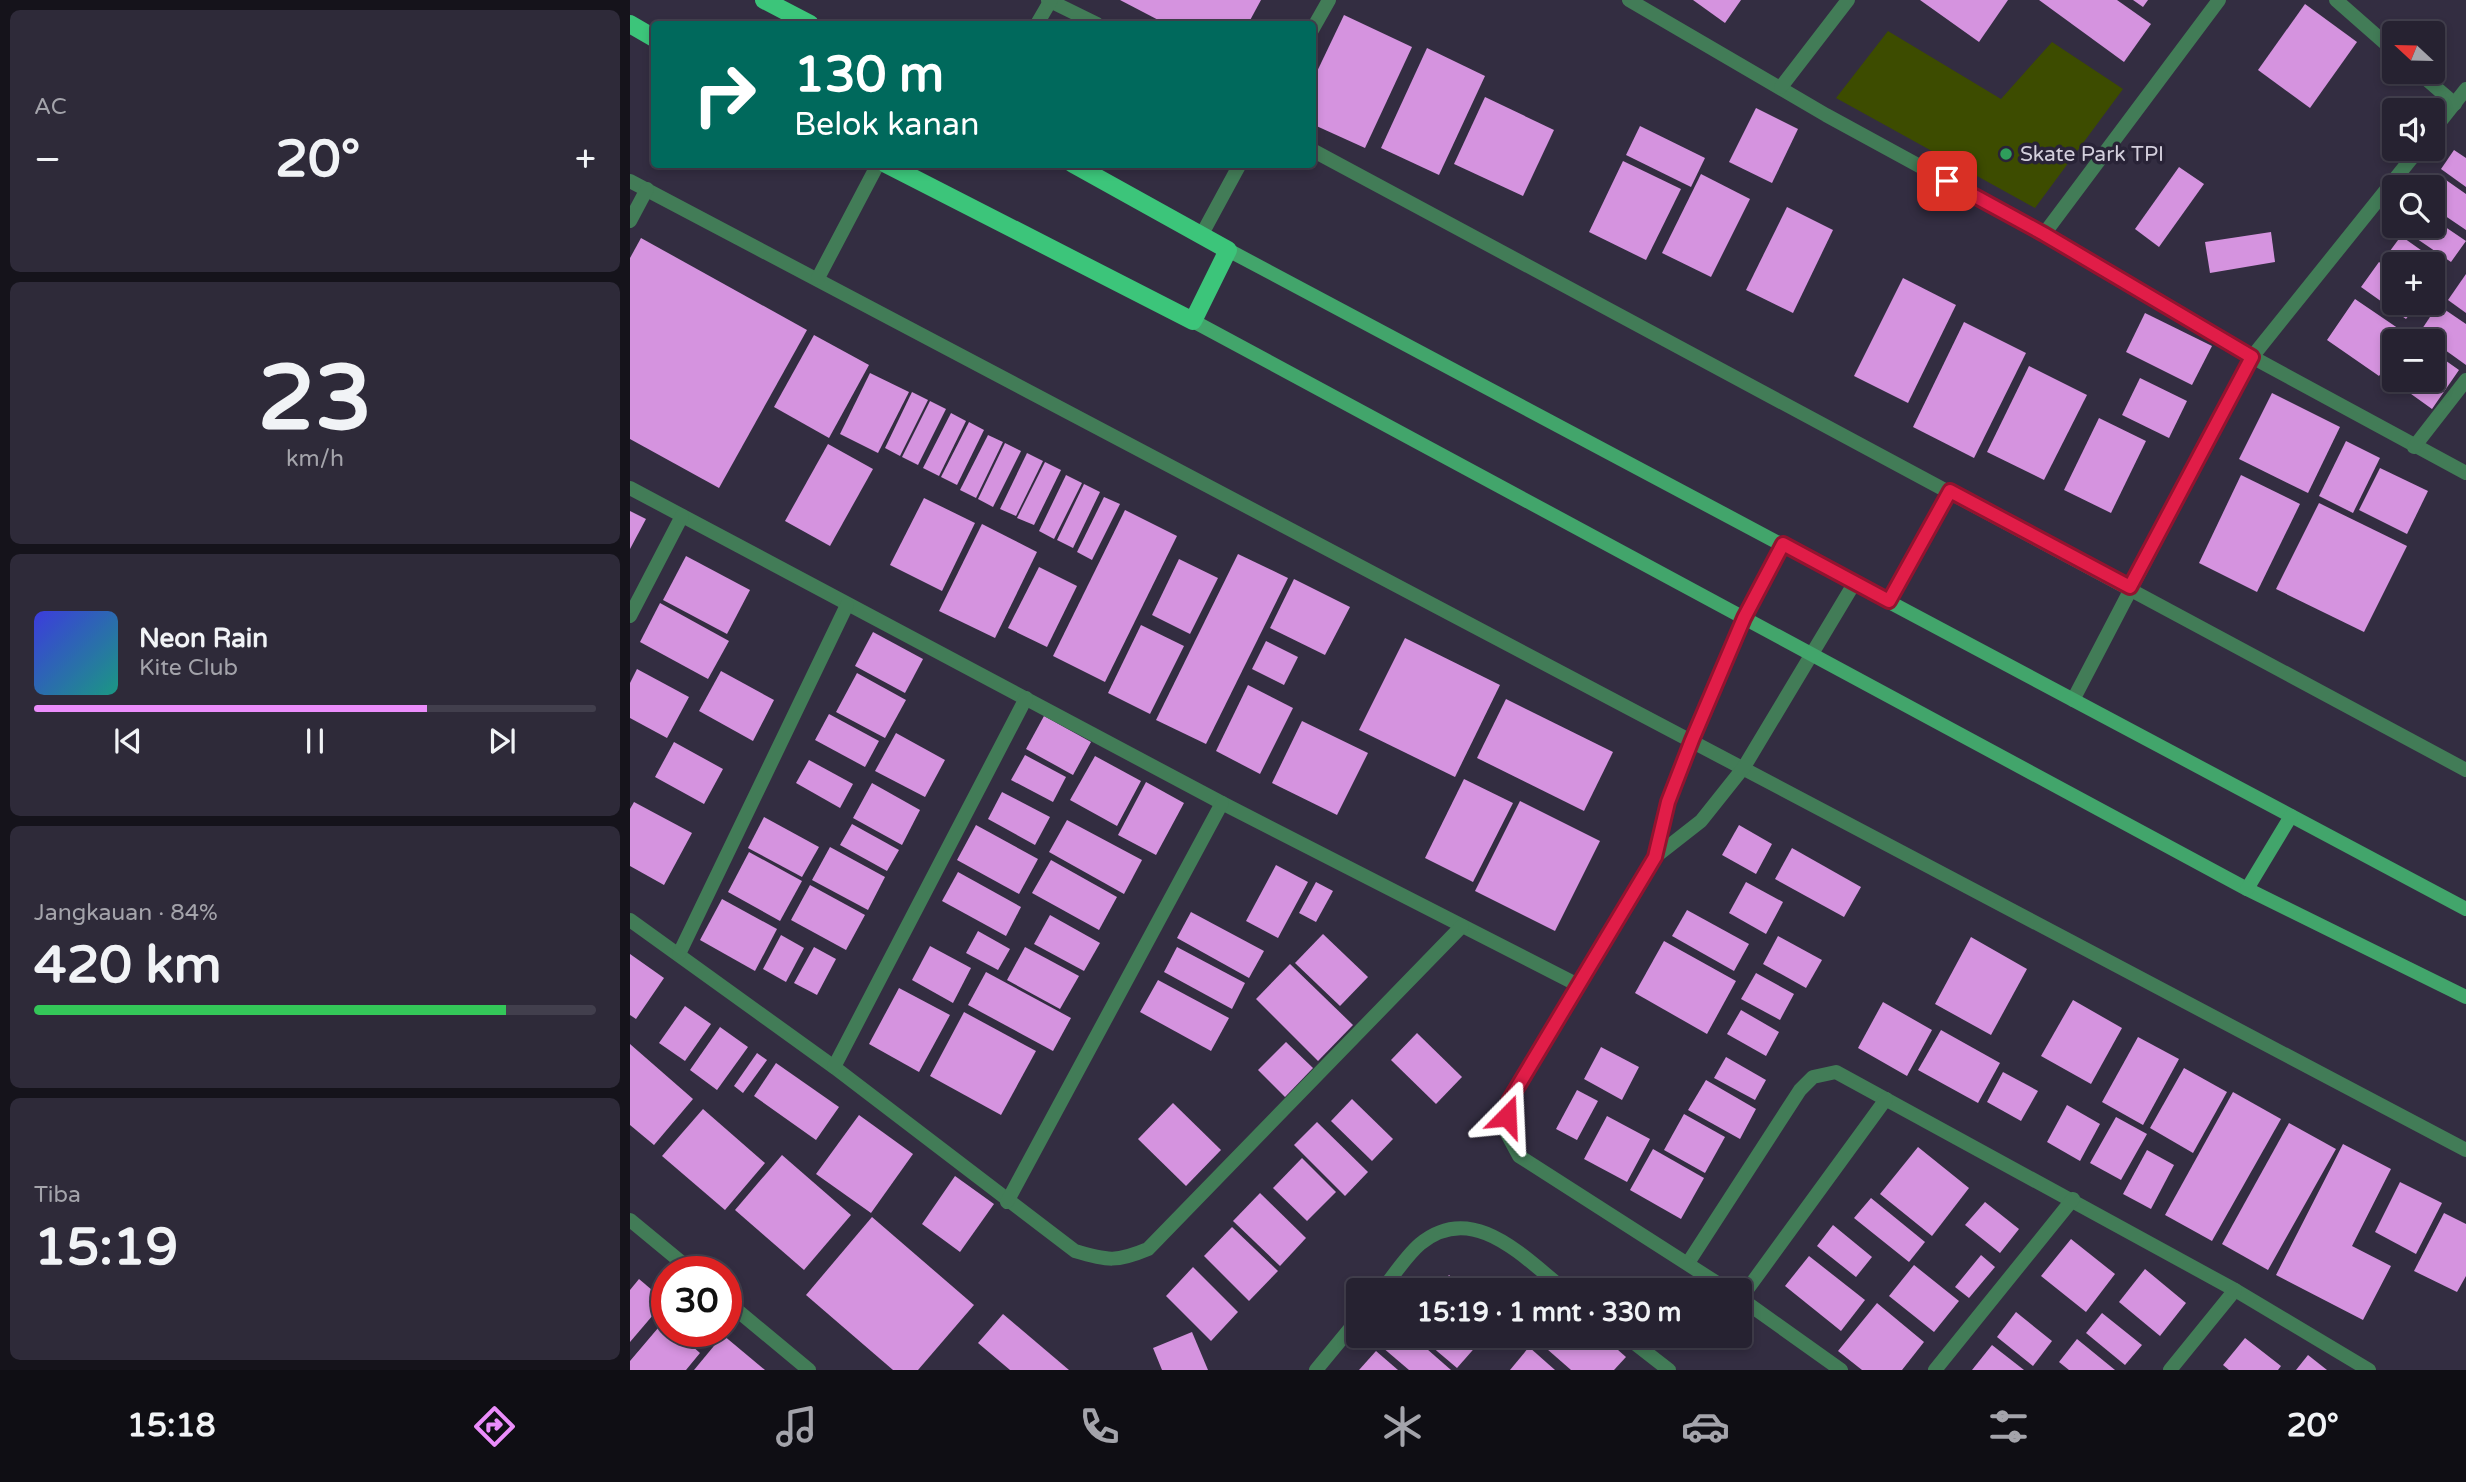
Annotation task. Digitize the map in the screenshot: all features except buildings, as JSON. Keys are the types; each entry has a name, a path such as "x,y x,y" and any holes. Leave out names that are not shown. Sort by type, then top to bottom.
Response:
{"main road":[{"path":"764,0 804,21"},
{"path":"630,24 651,35"},
{"path":"894,168 1193,321 2247,888 2466,998"},
{"path":"1080,168 1228,250 2466,909"},
{"path":"1193,321 1228,250"},
{"path":"2247,888 2291,816"}],"street":[{"path":"1039,21 1050,0 1091,21"},
{"path":"1316,23 1329,0"},
{"path":"1629,0 1826,115 2044,234 2252,357 2466,473"},
{"path":"1781,87 1848,0"},
{"path":"2044,234 2219,0"},
{"path":"2336,0 2382,40"},
{"path":"2432,84 2455,104"},
{"path":"2445,116 2466,89"},
{"path":"1316,152 2130,587 2466,770"},
{"path":"2073,701 2252,357 2409,161"},
{"path":"818,278 876,168"},
{"path":"1202,234 1238,168"},
{"path":"630,183 647,189 818,278 2466,1150"},
{"path":"630,221 647,189"},
{"path":"2414,447 2466,380"},
{"path":"630,488 1222,803 1578,985"},
{"path":"1889,601 1950,491"},
{"path":"630,616 682,516"},
{"path":"1710,1278 1519,1156 1505,1130 1509,1101 1655,857 1668,802 1692,740 1744,618 1783,544"},
{"path":"1655,857 1701,821 1744,767 1856,582"},
{"path":"679,954 847,604"},
{"path":"834,1067 1026,698"},
{"path":"1007,1202 1222,803"},
{"path":"630,920 834,1067 1007,1202 1075,1251 1104,1260 1121,1260 1148,1248 1462,926"},
{"path":"1688,1263 1800,1090 1813,1077 1836,1072 2073,1199 2235,1290 2369,1370"},
{"path":"1752,1282 1886,1099"},
{"path":"1935,1370 2073,1199"},
{"path":"630,1220 673,1256"},
{"path":"1392,1278 1420,1244 1446,1229 1465,1227 1491,1233 1549,1278"},
{"path":"2170,1370 2235,1290"},
{"path":"1752,1307 1841,1370"},
{"path":"742,1313 809,1370"},
{"path":"1316,1370 1346,1334"},
{"path":"1641,1348 1669,1370"}],"green space":[{"name":"Skate Park TPI","path":"1888,31 2001,99 2052,42 2123,89 2035,208 1836,98"}],"place":[{"name":"Skate Park TPI","path":"2006,154"}],"route":[{"path":"1507,1116 1509,1101 1655,857 1668,802 1692,740 1744,618 1783,544 1889,601 1950,491 2130,587 2252,357 2044,234 1947,181"}]}
